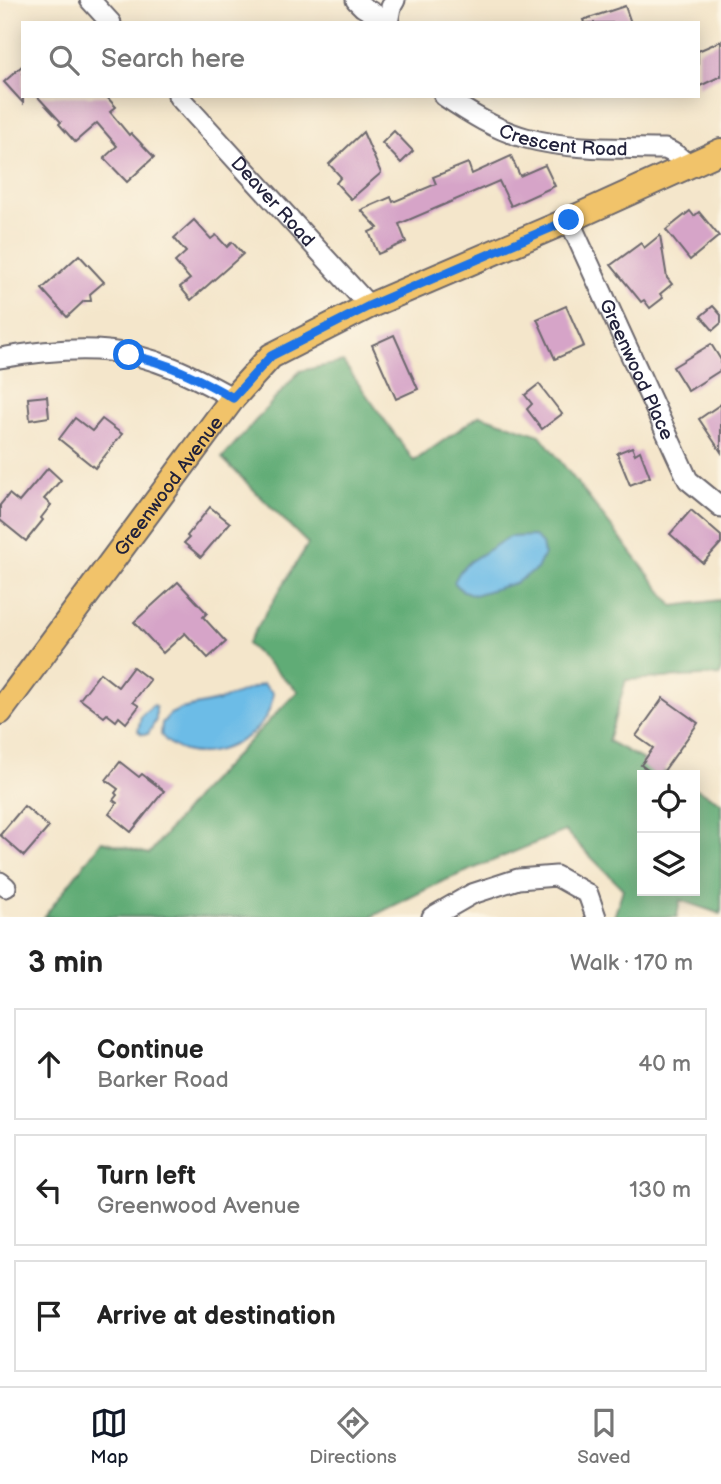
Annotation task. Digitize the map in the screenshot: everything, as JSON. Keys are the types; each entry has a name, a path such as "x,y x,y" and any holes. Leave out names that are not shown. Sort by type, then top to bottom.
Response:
{"main road":[{"name":"Greenwood Avenue","path":"0,712 233,398 271,356 369,306 721,151"}],"street":[{"path":"90,0 109,21"},
{"path":"356,0 386,21"},
{"path":"388,21 395,0"},
{"name":"Deaver Road","path":"180,98 369,306"},
{"name":"Crescent Road","path":"447,98 474,116 524,138 560,145 665,149 682,158 687,165"},
{"name":"Greenwood Place","path":"569,220 688,480 721,507"},
{"path":"0,358 82,350 109,351 171,367 202,380 233,398"},
{"path":"432,917 472,894 518,879 556,876 589,894 596,917"}],"green space":[{"path":"343,362 414,461 480,415 540,435 673,606 721,600 720,675 626,680 608,741 662,770 637,770 637,896 700,896 700,791 721,802 721,914 680,900 677,917 614,917 623,889 565,831 441,882 371,917 44,917 102,841 149,854 200,792 298,691 247,644 308,544 222,458 300,371"}],"water":[{"path":"534,536 542,544 544,554 537,569 515,583 474,595 461,590 454,582 469,562 509,537"},
{"path":"263,684 273,693 271,705 262,723 252,733 226,748 198,753 184,751 161,735 162,723 170,714 218,701"},
{"path":"153,705 156,706 156,720 148,734 142,734 138,731 141,716"}],"building":[{"path":"625,6 630,21 583,21"},
{"path":"721,41 721,76 700,86 700,50"},
{"path":"21,67 23,103 4,82"},
{"path":"39,98 108,98 116,107 110,112 129,135 131,133 154,157 127,182 104,158 117,146 97,123 75,142 59,124 61,122"},
{"path":"394,131 413,151 401,163 382,143"},
{"path":"363,132 381,173 351,199 336,183 341,177 329,164"},
{"path":"511,156 520,176 545,165 555,186 511,206 499,181 399,224 406,242 378,254 369,232 378,228 361,210 391,197 393,202 436,184 433,177 468,163 472,174"},
{"path":"690,211 694,216 699,212 719,236 690,260 666,230"},
{"path":"194,220 211,239 216,235 227,247 232,242 243,254 191,300 180,287 190,279 175,262 186,252 174,238"},
{"path":"660,235 667,278 672,284 660,294 663,298 650,308 644,300 641,302 611,265 641,243 644,248"},
{"path":"79,255 104,282 90,294 91,301 84,301 67,317 42,289"},
{"path":"566,306 584,346 555,359 537,319"},
{"path":"713,306 721,315 721,323 713,330 701,316"},
{"path":"394,335 418,389 396,399 372,345"},
{"path":"711,344 721,360 721,370 688,391 673,367"},
{"path":"539,384 562,414 542,429 527,409 532,404 525,395"},
{"path":"47,396 49,417 30,420 28,398"},
{"path":"721,404 721,452 699,419"},
{"path":"75,418 92,431 102,419 122,434 95,468 59,439"},
{"path":"632,447 635,454 640,451 650,477 630,485 617,453"},
{"path":"48,468 61,480 44,499 51,505 26,541 0,520 0,505 9,494 19,502"},
{"path":"210,507 230,523 201,557 184,543"},
{"path":"691,510 721,536 721,543 703,563 670,534"},
{"path":"178,582 207,613 203,617 226,642 208,658 185,633 163,653 134,622"},
{"path":"133,667 150,680 133,702 139,706 126,723 119,717 116,721 107,714 104,717 80,699 100,673 118,687"},
{"path":"663,698 698,723 665,770 648,770 641,765 653,748 636,736"},
{"path":"120,762 164,791 131,832 109,814 117,803 113,800 118,789 106,780"},
{"path":"24,806 49,827 24,856 0,835"}],"route":[{"path":"129,355 183,372 233,398 271,356 369,306 569,220"}]}
